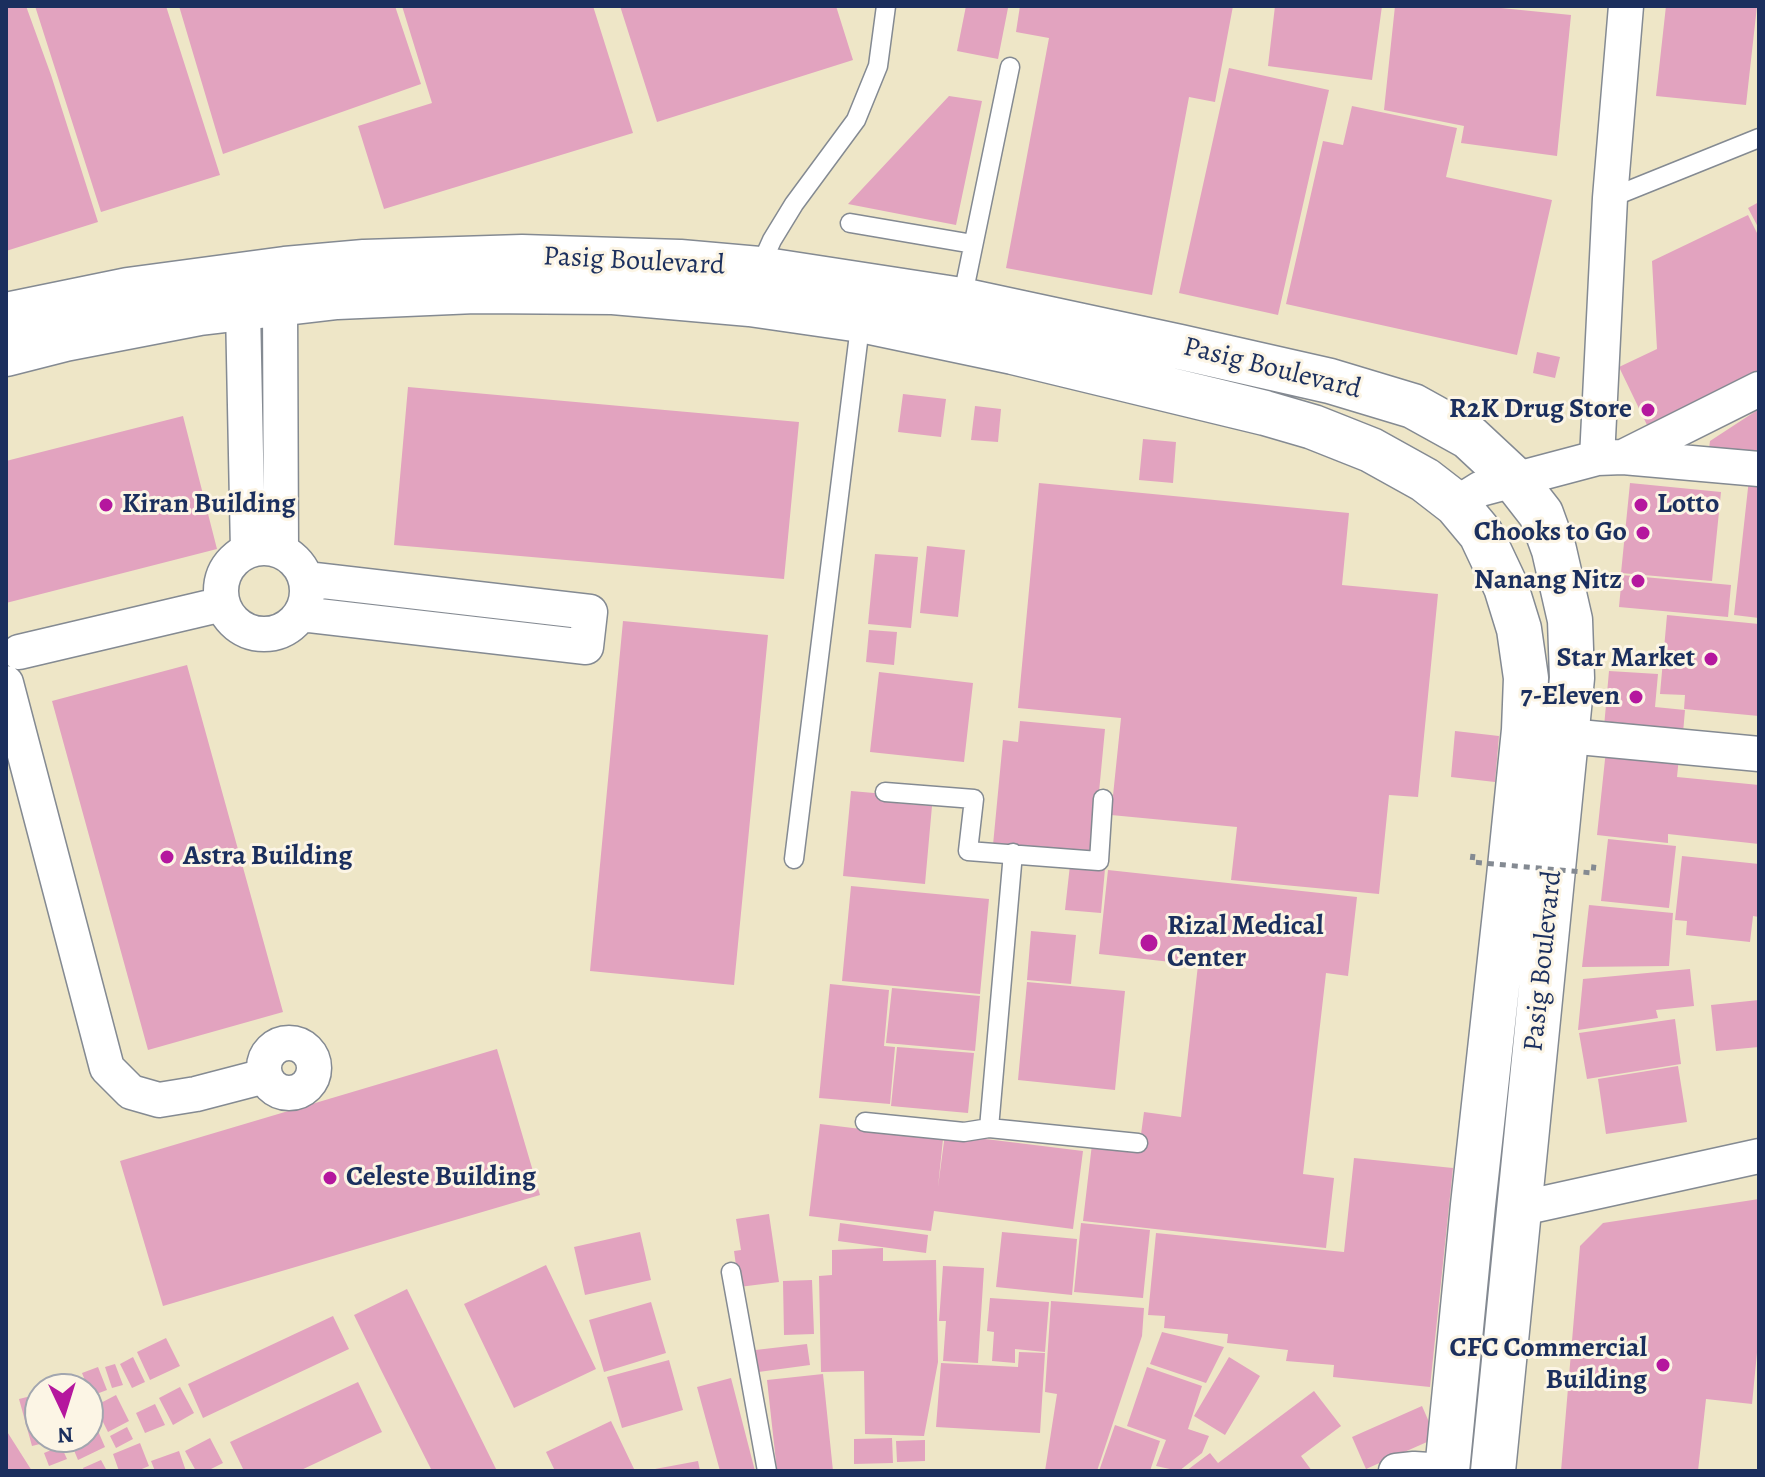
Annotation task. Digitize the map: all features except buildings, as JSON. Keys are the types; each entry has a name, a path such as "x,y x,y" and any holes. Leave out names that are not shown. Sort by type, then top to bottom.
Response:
{"main road":[{"name":"Pasig Boulevard","path":"6,315 128,290 285,269 364,262 475,258 601,258 755,287 863,302 1313,427 1371,450 1425,480 1456,504 1481,534 1506,587 1519,629 1526,678 1511,861 1446,1471"},
{"name":"Pasig Boulevard","path":"6,354 65,339 200,313 337,297 475,291 613,292 755,287"},
{"name":"Pasig Boulevard","path":"863,302 961,300 1330,381 1413,406 1469,437 1513,478 1541,514 1554,550 1570,620 1572,678 1493,1471"}],"street":[{"path":"1610,457 1610,198 1626,6"},
{"path":"262,306 265,551"},
{"path":"1456,504 1480,489 1513,478 1610,457 1759,389"},
{"path":"1610,457 1759,469"},
{"path":"265,551 301,567 306,579 308,591 301,614 282,630 258,633 236,623 223,604 221,593 225,572 239,556 265,551"},
{"path":"301,614 586,647 590,612 306,579"},
{"path":"223,604 9,665 107,1068 131,1092 159,1100 265,1076"},
{"path":"1568,736 1759,754"},
{"path":"1518,1209 1759,1156"},
{"path":"1396,1471 1446,1471"}],"lane":[{"path":"755,287 772,240 794,204 856,120 878,66 886,6"},
{"path":"961,300 1010,67"},
{"path":"1610,198 1759,138"},
{"path":"850,223 973,244"},
{"path":"794,859 863,302"},
{"path":"885,792 974,799 968,851 1099,861 1103,799"},
{"path":"989,1128 1013,853"},
{"path":"865,1122 964,1132 989,1128 1138,1143"},
{"path":"731,1272 767,1471"}],"path":[{"path":"1473,854 1472,862 1593,873 1594,864"}],"place":[{"name":"R2K Drug Store","path":"1648,410"},
{"name":"Kiran Building","path":"106,505"},
{"name":"Lotto","path":"1641,505"},
{"name":"Chooks to Go","path":"1643,533"},
{"name":"Nanang Nitz","path":"1638,581"},
{"name":"Star Market","path":"1711,659"},
{"name":"7-Eleven","path":"1636,697"},
{"name":"Astra Building","path":"167,857"},
{"name":"Rizal Medical Center","path":"1149,943"},
{"name":"Celeste Building","path":"330,1178"},
{"name":"CFC Commercial Building","path":"1663,1365"}]}
